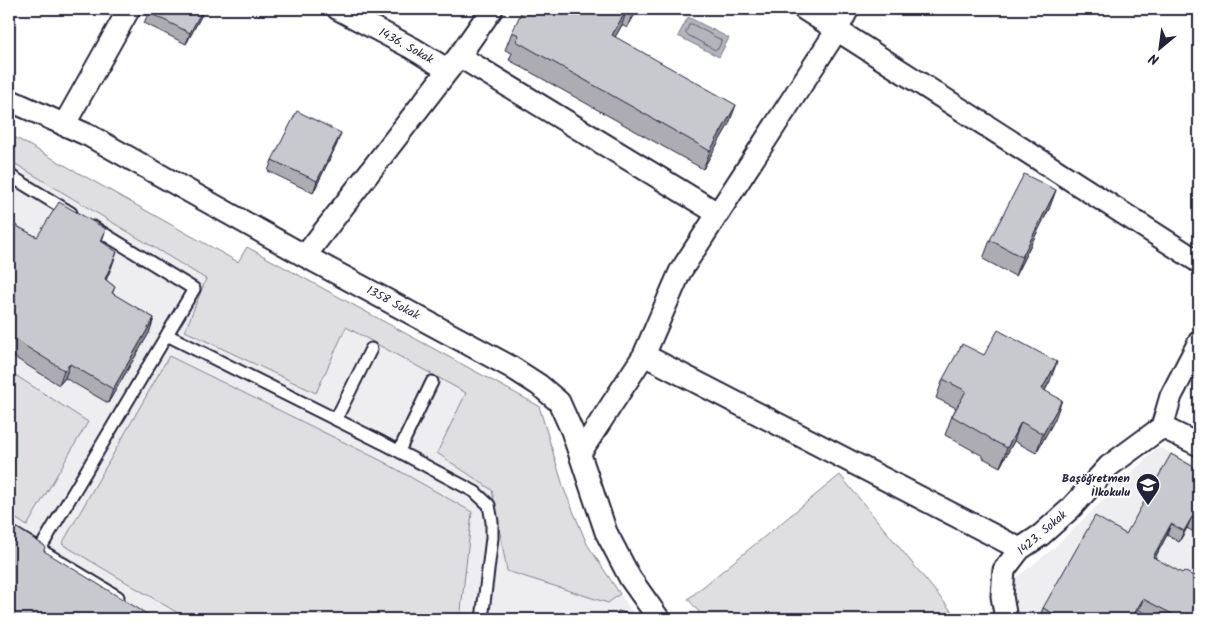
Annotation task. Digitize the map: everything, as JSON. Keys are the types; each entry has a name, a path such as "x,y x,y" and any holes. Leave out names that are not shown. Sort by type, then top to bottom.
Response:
{"street":[{"path":"64,125 129,9"},
{"name":"1436. Sokak","path":"338,9 412,48 454,63 717,213"},
{"path":"305,256 454,63 492,9"},
{"path":"804,9 1199,262"},
{"path":"580,453 644,355 680,272 837,30 848,9"},
{"name":"1358 Sokak","path":"9,100 90,136 305,256 511,366 539,385 559,402 580,453 606,532 630,578 659,619"},
{"path":"1199,342 1171,396 1162,427 1199,445"},
{"path":"644,355 1020,549"},
{"name":"1423. Sokak","path":"1006,619 1002,596 1004,570 1020,549 1041,535 1070,509 1109,466 1162,427"}],"lane":[{"path":"9,175 194,289 40,549"},
{"path":"167,335 399,451 475,492 489,505 492,522 492,538 482,619"},
{"path":"336,419 371,348"},
{"path":"399,451 432,382"},
{"path":"9,531 128,604"}],"shaded area":[{"path":"9,134 238,262 247,247 539,406 564,489 587,544 637,619 9,619"},
{"path":"9,134 238,262 247,247 539,406 564,489 587,544 620,594 608,603 507,571 492,490 437,453 466,393 346,327 316,393 185,331 206,279 9,160"},
{"path":"169,356 382,461 472,512 460,619 188,619 62,544"},
{"path":"9,371 88,422 27,526 9,514"},
{"name":"Başöğretmen İlkokulu","path":"1158,447 1199,466 1199,619 1018,619 1012,581 1055,547"},
{"path":"840,475 958,619 705,619 688,599"}],"water":[{"path":"688,17 729,38 719,57 678,36"}],"building":[{"path":"150,9 203,9 190,33 148,12"},
{"path":"523,9 565,9 571,12 573,9 627,9 612,35 736,105 710,151 516,41 519,35 512,32"},
{"path":"297,111 341,133 317,181 272,160"},
{"path":"1024,174 1056,190 1022,257 990,240"},
{"path":"59,202 106,229 101,241 117,252 105,279 115,287 112,293 154,318 113,389 70,364 64,370 9,336 9,222 37,237"},
{"path":"998,330 1057,362 1042,389 1062,400 1043,434 1021,422 1007,448 952,416 966,391 943,379 962,344 984,355"},
{"name":"Başöğretmen İlkokulu","path":"1171,454 1199,470 1199,521 1192,517 1184,531 1171,524 1153,557 1182,573 1184,571 1197,578 1199,575 1199,619 1182,619 1143,599 1131,619 1056,619 1058,616 1043,608 1095,516 1126,534"},
{"path":"9,523 45,546 44,551 155,619 9,619"},
{"path":"618,611 644,617 643,619 616,619"}],"place":[{"name":"Başöğretmen İlkokulu","path":"1148,506"}]}
